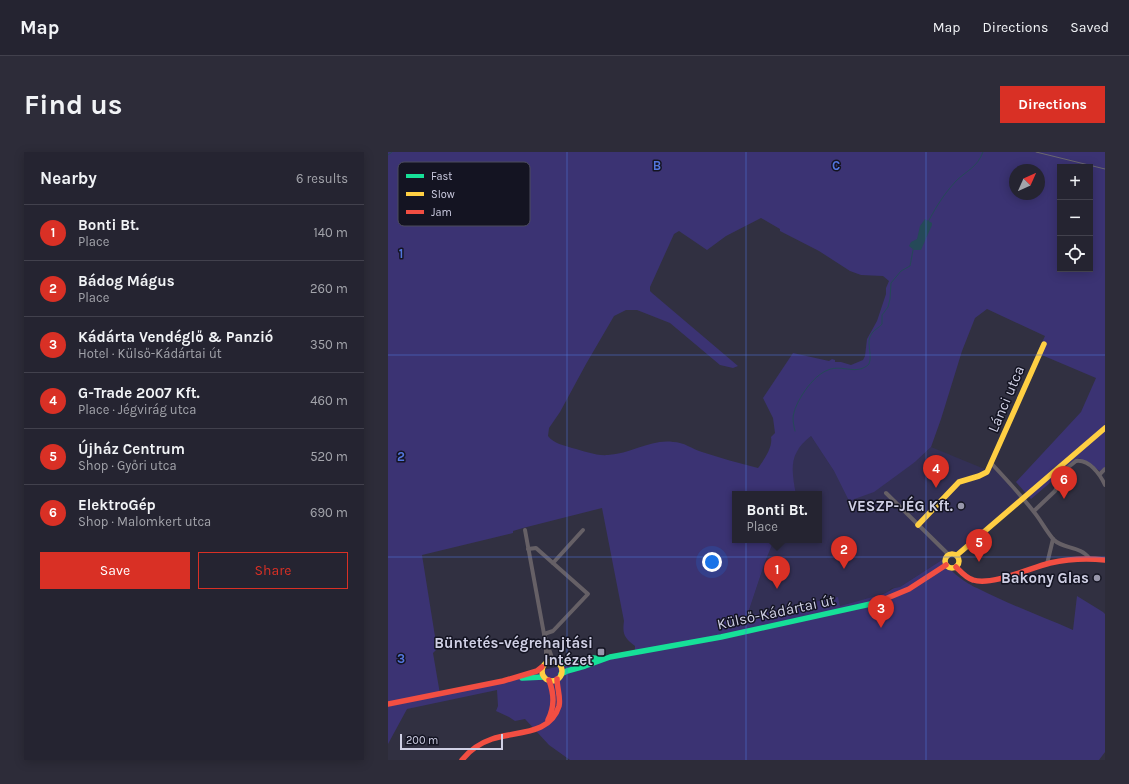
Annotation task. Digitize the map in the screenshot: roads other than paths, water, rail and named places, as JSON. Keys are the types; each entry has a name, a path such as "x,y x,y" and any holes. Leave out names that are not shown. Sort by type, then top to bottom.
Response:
{"main road":[{"name":"Lánci utca","path":"991,463 1044,344"},
{"path":"957,555 1105,428"},
{"path":"918,525 959,482 987,472 991,463"},
{"path":"953,553 957,555 959,562 956,566 952,568 946,565 945,559 948,554 953,553"},
{"path":"956,566 969,578 973,580 982,580 1066,560 1088,558 1105,560"},
{"name":"Külső-Kádártai út","path":"559,676 567,670 589,665 602,659 721,637 875,603 909,589 946,565"},
{"name":"Külső-Kádártai út","path":"559,664 594,658 602,659"},
{"path":"388,704 503,681 537,671 546,662 553,661 559,664 561,668 559,676 559,706 552,721 536,731 498,737 486,741 475,747 462,760"},
{"path":"542,667 542,672 554,697 554,707 546,724"},
{"path":"503,681 559,676"}],"street":[{"path":"1034,511 1055,490 1066,469 1076,461 1083,461 1100,474 1105,485"},
{"path":"991,463 1034,511 1054,539 1064,546 1083,552 1088,558"},
{"path":"1100,474 1105,469"},
{"path":"886,493 948,554"},
{"path":"524,530 544,634 546,662"},
{"path":"553,563 582,530"},
{"path":"1047,564 1054,539"},
{"path":"528,549 536,548 588,594 553,631 544,634"},
{"path":"545,640 553,661"}],"water":[{"path":"925,219 932,223 932,225 921,250 914,250 909,246 911,242 917,239 920,226"}],"waterway":[{"path":"388,155 392,152"},
{"path":"928,222 948,191 956,181 978,162 983,152"},
{"path":"795,431 793,418 794,412 805,390 816,378 828,370 839,368 854,370 860,369 869,364 870,337 882,324 882,315 888,307 890,299 891,283 901,271 910,266 913,250"}],"railway":[{"path":"1036,152 1105,169"}],"place":[{"name":"G-Trade 2007 Kft.","path":"936,488"},
{"name":"ElektroGép","path":"1064,499"},
{"name":"VESZP-JÉG Kft.","path":"961,506"},
{"name":"Újház Centrum","path":"979,562"},
{"name":"Bádog Mágus","path":"844,569"},
{"name":"Bakony Glas","path":"1097,578"},
{"name":"Bonti Bt.","path":"777,589"},
{"name":"Kádárta Vendéglő & Panzió","path":"881,628"},
{"name":"Büntetés-végrehajtási Intézet","path":"601,652"}]}
